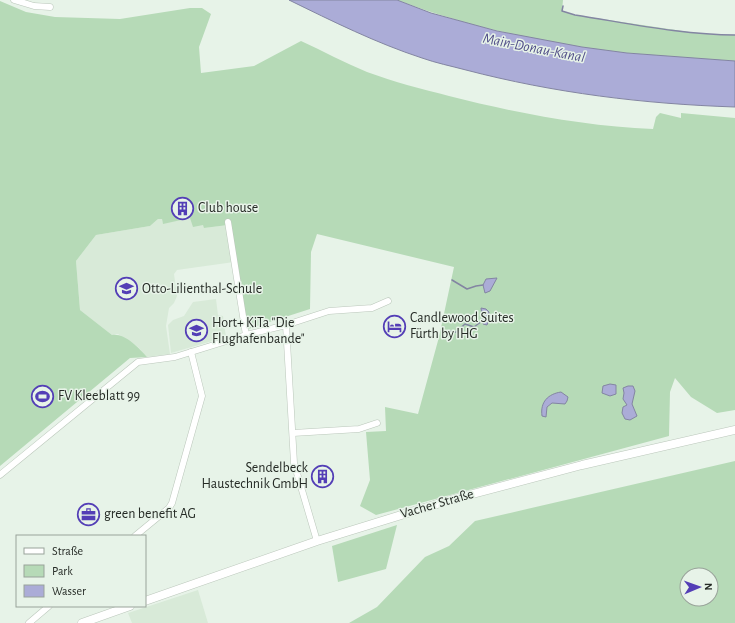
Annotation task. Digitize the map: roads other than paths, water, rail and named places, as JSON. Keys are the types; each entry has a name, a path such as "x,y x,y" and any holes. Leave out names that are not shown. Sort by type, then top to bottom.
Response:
{"street":[{"path":"14,0 34,6 50,7"},
{"path":"228,222 246,335"},
{"path":"0,475 138,362 175,357 246,335 286,325 329,310 372,308 388,301"},
{"path":"286,325 294,463 317,541"},
{"path":"136,535 169,508 172,503 202,396 191,352"},
{"path":"293,433 359,429 377,423"},
{"name":"Vacher Straße","path":"146,601 317,541 450,500 550,473 735,430"},
{"path":"28,623 48,607"},
{"path":"82,623 127,607"}],"water":[{"name":"Main-Donau-Kanal","path":"289,0 397,0 431,13 497,31 582,47 627,53 735,61 735,107 667,103 599,96 499,78 427,60 388,46"},
{"path":"497,278 490,291 485,293 483,285 486,279"},
{"path":"481,308 486,309 489,312 487,325 483,324"},
{"path":"610,384 616,385 616,394 610,396 602,393 603,386"},
{"path":"633,386 635,391 632,404 637,416 630,420 625,419 622,413 623,407 627,405 623,399 623,388"},
{"path":"561,392 568,397 565,404 552,403 547,407 546,417 542,416 542,407 546,400 552,395"}],"waterway":[{"path":"563,6 562,11 575,15 675,31 735,35"},
{"path":"452,280 467,289 483,285"},
{"path":"446,331 456,332 465,324 474,327 482,321"}],"place":[{"name":"Club house","path":"182,208"},
{"name":"Otto-Lilienthal-Schule","path":"127,289"},
{"name":"Candlewood Suites Fürth by IHG","path":"395,326"},
{"name":"Hort+ KiTa \"Die Flughafenbande\"","path":"197,331"},
{"name":"FV Kleeblatt 99","path":"42,396"},
{"name":"Sendelbeck Haustechnik GmbH","path":"323,476"},
{"name":"green benefit AG","path":"88,514"}]}
